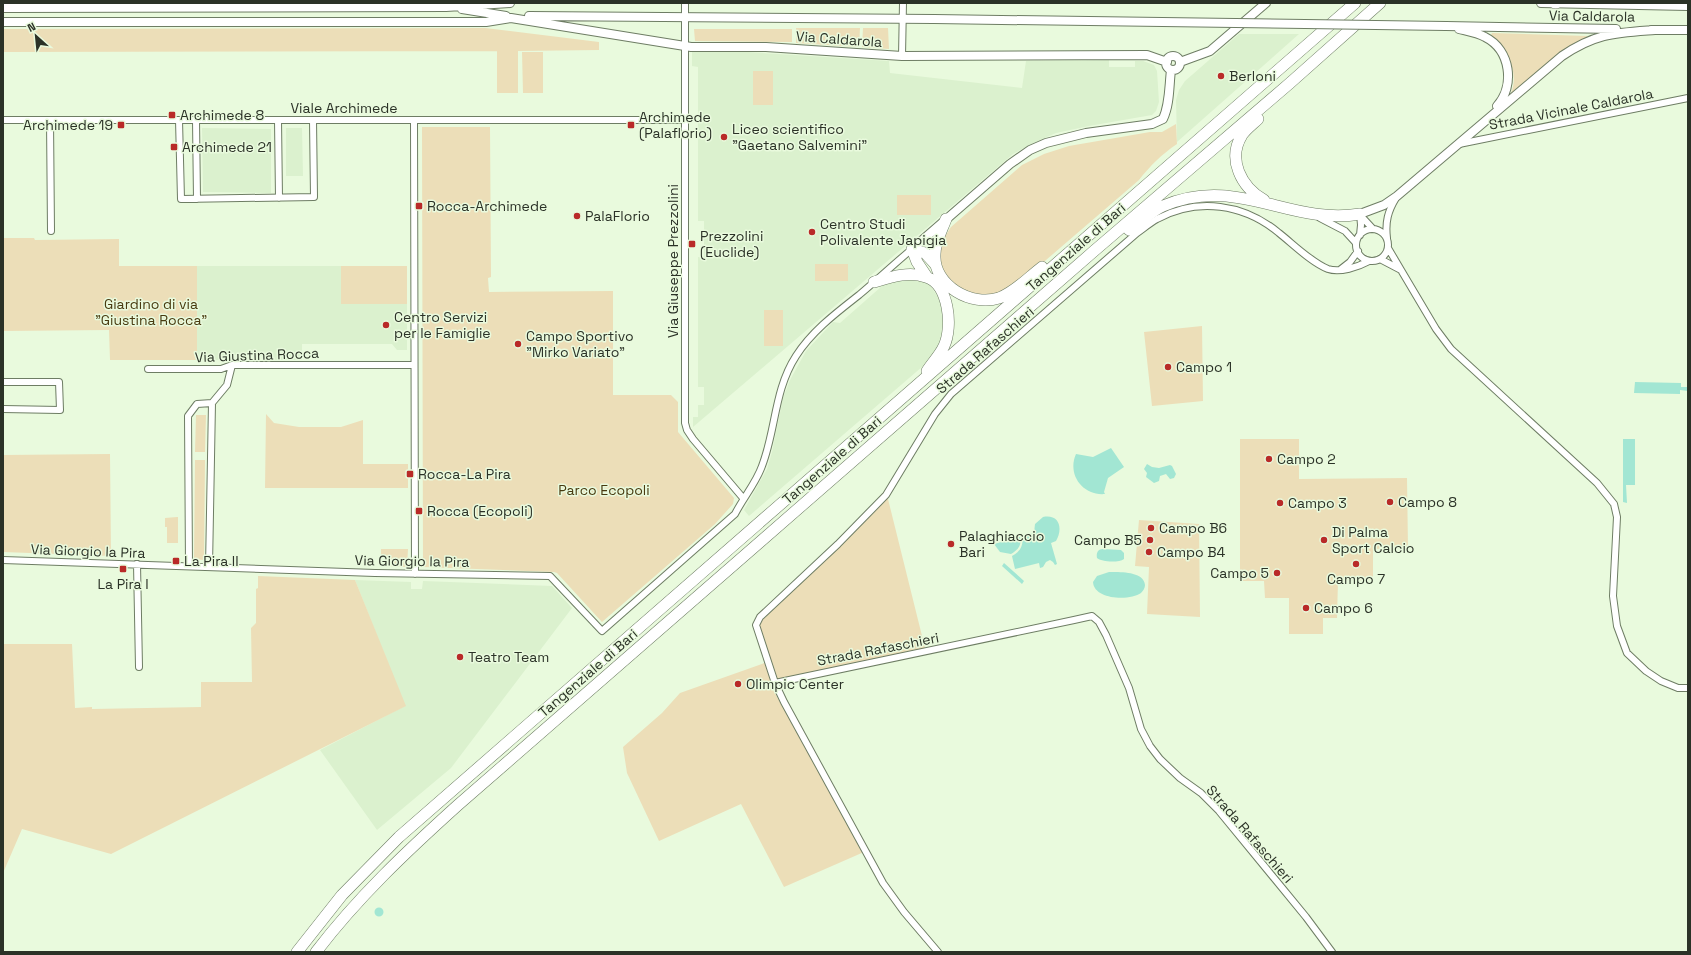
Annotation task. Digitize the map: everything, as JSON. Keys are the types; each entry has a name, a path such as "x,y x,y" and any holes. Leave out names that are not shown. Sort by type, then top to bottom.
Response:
{"highway":[{"name":"Tangenziale di Bari","path":"297,952 342,895 399,837 1355,3"},
{"name":"Tangenziale di Bari","path":"316,952 353,906 411,848 1380,3"},
{"path":"1271,204 1258,197 1241,179 1236,162 1237,149 1242,135 1285,96 1290,83"},
{"path":"1094,251 1131,229 1162,206 1184,199 1213,194 1245,197 1312,214 1338,217 1360,214"},
{"path":"936,265 934,254 946,219"},
{"path":"912,249 925,253 936,265 949,286 961,294 975,299 986,300 999,298 1010,292 1045,264 1084,239"},
{"path":"912,249 917,262 927,277 936,285 944,296 948,311 949,329 945,345 918,384"},
{"path":"874,282 901,275 927,277"}],"street":[{"name":"Via Caldarola","path":"3,8 446,7 510,3"},
{"name":"Via Giuseppe Prezzolini","path":"685,3 685,422 687,430 693,439 743,498"},
{"path":"902,56 903,3"},
{"path":"1180,62 1210,51 1266,3"},
{"name":"Via Caldarola","path":"1541,3 1688,6"},
{"name":"Via Caldarola","path":"446,7 484,12 511,18 684,46 766,47 902,56 1147,55 1167,62"},
{"name":"Via Caldarola","path":"3,22 486,22 527,16 902,20 934,19 1688,30"},
{"path":"1446,26 1486,37 1496,46 1505,58 1508,72 1508,86 1504,99 1480,125"},
{"path":"1360,214 1384,205 1397,196 1562,56 1575,47 1591,39 1611,34 1655,30"},
{"path":"1172,70 1167,66 1169,58 1173,56 1180,62"},
{"path":"1172,70 1178,68 1180,62"},
{"path":"743,498 753,484 762,467 781,386 795,357 814,332 1010,164 1030,150 1046,143 1086,133 1152,124 1163,120 1168,109 1168,90 1172,70"},
{"name":"Strada Vicinale Caldarola","path":"1458,144 1688,98"},
{"name":"Viale Archimede","path":"3,120 685,120"},
{"path":"50,120 51,230"},
{"path":"180,120 181,199 198,199 314,197 313,120"},
{"path":"196,120 198,199"},
{"path":"278,120 279,198"},
{"path":"414,120 415,574"},
{"path":"1397,196 1387,217 1386,224 1388,248 1436,329 1451,349 1597,484 1614,504 1617,516 1614,596 1617,626 1627,653 1646,671 1661,681 1678,688 1688,688"},
{"name":"Strada Rafaschieri","path":"938,952 904,912 883,882 784,702 775,682 756,625 760,617 844,539 886,495 935,414 950,394 1137,233 1157,219 1174,212 1198,207 1232,208 1249,213 1266,222 1322,266 1330,270 1340,270"},
{"path":"1312,214 1345,231 1356,243 1358,252 1364,259 1369,261"},
{"path":"1360,214 1373,229 1381,232 1387,238"},
{"path":"1360,214 1360,236"},
{"path":"1356,243 1363,232 1373,229"},
{"path":"1340,270 1380,259 1384,256 1388,248"},
{"path":"1340,270 1350,262 1358,252"},
{"path":"1380,259 1401,270"},
{"path":"209,567 212,403 228,385 232,365"},
{"name":"Via Giustina Rocca","path":"148,369 221,369 232,365 414,365"},
{"path":"3,382 59,382 60,410 3,409"},
{"path":"189,566 188,416 198,404 212,403"},
{"name":"Via Giorgio la Pira","path":"3,560 415,574 550,576 602,631 735,514 743,498"},
{"path":"137,564 139,667"},
{"name":"Strada Rafaschieri","path":"775,682 1092,616 1102,628 1124,676 1141,729 1150,746 1160,759 1180,778 1201,793 1219,811 1306,916 1332,952"}],"shaded area":[{"path":"1239,34 1299,34 1177,142 1176,100 1179,90 1185,81"},
{"name":"Centro Studi Polivalente Japigia","path":"692,52 748,52 889,61 890,73 1022,88 1026,61 1109,60 1109,67 1135,67 1135,61 1143,61 1154,65 1157,71 1159,102 1156,111 1152,115 1056,133 1013,154 693,427 693,417 698,417 698,405 704,405 704,387 698,387 698,257 704,257 704,221 698,221 698,67 692,66"},
{"path":"202,128 271,129 271,193 203,192"},
{"path":"286,128 302,128 303,176 286,176"},
{"path":"197,266 341,266 341,304 407,304 407,350 397,350 392,344 302,344 302,360 267,360 261,355 227,355 221,360 197,360"},
{"path":"911,277 929,284 938,297 945,322 941,342 930,360 749,516 744,510 767,469 783,398 790,380 806,351 833,322 840,323 882,286 888,282"},
{"name":"Teatro Team","path":"355,580 411,582 411,589 422,589 423,581 552,586 572,608 451,768 377,830 320,750 405,706"}],"green space":[{"path":"485,28 599,42 599,50 518,51 518,93 497,93 497,51 3,52 3,29"},
{"path":"796,28 860,28 859,47 796,43"},
{"path":"863,28 888,28 889,49 862,47"},
{"path":"694,29 792,29 792,42 695,41"},
{"path":"1492,33 1588,36 1554,58 1513,93 1511,93 1514,77 1513,69 1502,47 1491,35"},
{"path":"522,52 543,52 543,93 523,93"},
{"path":"753,71 773,71 773,105 753,105"},
{"path":"1176,124 1177,144 1156,160 1139,180 1017,285 995,294 986,296 979,295 957,286 945,273 941,266 940,258 943,243 951,227 1022,165 1044,154 1069,146 1150,132 1162,132"},
{"name":"Parco Ecopoli","path":"422,127 490,127 491,277 488,278 489,292 613,291 613,395 671,395 678,402 678,432 734,498 733,504 715,524 602,622 557,573 554,572 423,567"},
{"path":"897,195 931,195 931,215 897,215"},
{"name":"Giardino di via \"Giustina Rocca\"","path":"3,238 34,238 35,240 119,239 119,266 197,266 197,360 110,360 109,330 3,331"},
{"path":"815,264 848,264 848,281 815,281"},
{"path":"341,266 407,266 407,304 341,304"},
{"path":"764,310 783,310 783,346 764,346"},
{"name":"Campo 1","path":"1202,326 1203,401 1152,406 1144,332"},
{"path":"266,414 274,423 299,427 341,427 363,420 363,464 408,464 408,488 265,488"},
{"path":"196,415 206,415 205,452 195,452"},
{"name":"Di Palma Sport Calcio","path":"1240,439 1299,439 1299,479 1407,478 1408,548 1373,549 1373,580 1338,581 1337,618 1323,618 1323,634 1289,634 1289,598 1265,598 1264,581 1240,581"},
{"path":"110,454 111,556 3,552 3,455"},
{"path":"195,460 205,460 204,560 194,559"},
{"name":"Olimpic Center","path":"898,476 888,499 925,648 770,681 772,688 864,852 784,887 741,804 659,841 627,773 623,747 662,713 680,693 770,661 757,621 838,544"},
{"path":"178,517 178,543 167,543 167,527 165,527 165,518"},
{"path":"1139,520 1199,524 1200,617 1147,614 1149,567 1135,566"},
{"path":"381,549 408,549 407,567 385,566 386,558 381,558"},
{"path":"258,576 355,580 406,706 111,854 22,829 3,873 3,644 72,644 75,708 201,707 201,682 252,682 251,628 256,623 256,589 258,588"}],"water":[{"path":"1635,382 1681,383 1681,387 1688,387 1688,391 1680,390 1680,394 1634,393"},
{"path":"1623,439 1635,439 1635,485 1626,485 1627,503 1623,502"},
{"path":"1111,448 1124,467 1108,478 1104,492 1105,494 1097,494 1083,487 1078,482 1074,469 1076,454 1093,457"},
{"path":"1147,464 1152,467 1159,468 1170,465 1176,474 1174,478 1170,479 1166,474 1160,476 1159,481 1154,483 1146,477 1147,473 1144,469"},
{"path":"1043,517 1053,518 1058,523 1058,536 1056,541 1051,543 1057,564 1055,565 1050,560 1040,568 1039,563 1015,569 1012,556 1021,548 1022,536 1034,533 1035,524"},
{"path":"1020,537 1019,547 1011,554 1000,552 994,544"},
{"path":"1103,549 1121,550 1124,553 1124,559 1106,561 1097,558 1097,553"},
{"path":"1004,563 1024,581 1022,584 1002,566"},
{"path":"1109,572 1125,572 1136,575 1144,580 1144,588 1141,593 1136,596 1121,598 1106,596 1095,588 1093,582 1097,576"},
{"path":"377,908 381,908 383,912 381,916 377,916 375,914 375,910"}],"place":[{"name":"Berloni","path":"1221,76"},
{"name":"Archimede 8","path":"172,115"},
{"name":"Archimede 19","path":"121,125"},
{"name":"Archimede (Palaflorio)","path":"631,125"},
{"name":"Liceo scientifico \"Gaetano Salvemini\"","path":"724,137"},
{"name":"Archimede 21","path":"174,147"},
{"name":"Rocca-Archimede","path":"419,206"},
{"name":"PalaFlorio","path":"577,216"},
{"name":"Centro Studi Polivalente Japigia","path":"812,232"},
{"name":"Prezzolini (Euclide)","path":"692,244"},
{"name":"Centro Servizi per le Famiglie","path":"386,325"},
{"name":"Campo Sportivo \"Mirko Variato\"","path":"518,344"},
{"name":"Campo 1","path":"1168,367"},
{"name":"Campo 2","path":"1269,459"},
{"name":"Rocca-La Pira","path":"410,474"},
{"name":"Campo 8","path":"1390,502"},
{"name":"Campo 3","path":"1280,503"},
{"name":"Rocca (Ecopoli)","path":"419,511"},
{"name":"Campo B6","path":"1151,528"},
{"name":"Campo B5","path":"1150,540"},
{"name":"Di Palma Sport Calcio","path":"1324,540"},
{"name":"Palaghiaccio Bari","path":"951,544"},
{"name":"Campo B4","path":"1149,552"},
{"name":"La Pira II","path":"176,561"},
{"name":"Campo 7","path":"1356,564"},
{"name":"La Pira I","path":"123,569"},
{"name":"Campo 5","path":"1277,573"},
{"name":"Campo 6","path":"1306,608"},
{"name":"Teatro Team","path":"460,657"},
{"name":"Olimpic Center","path":"738,684"}]}
